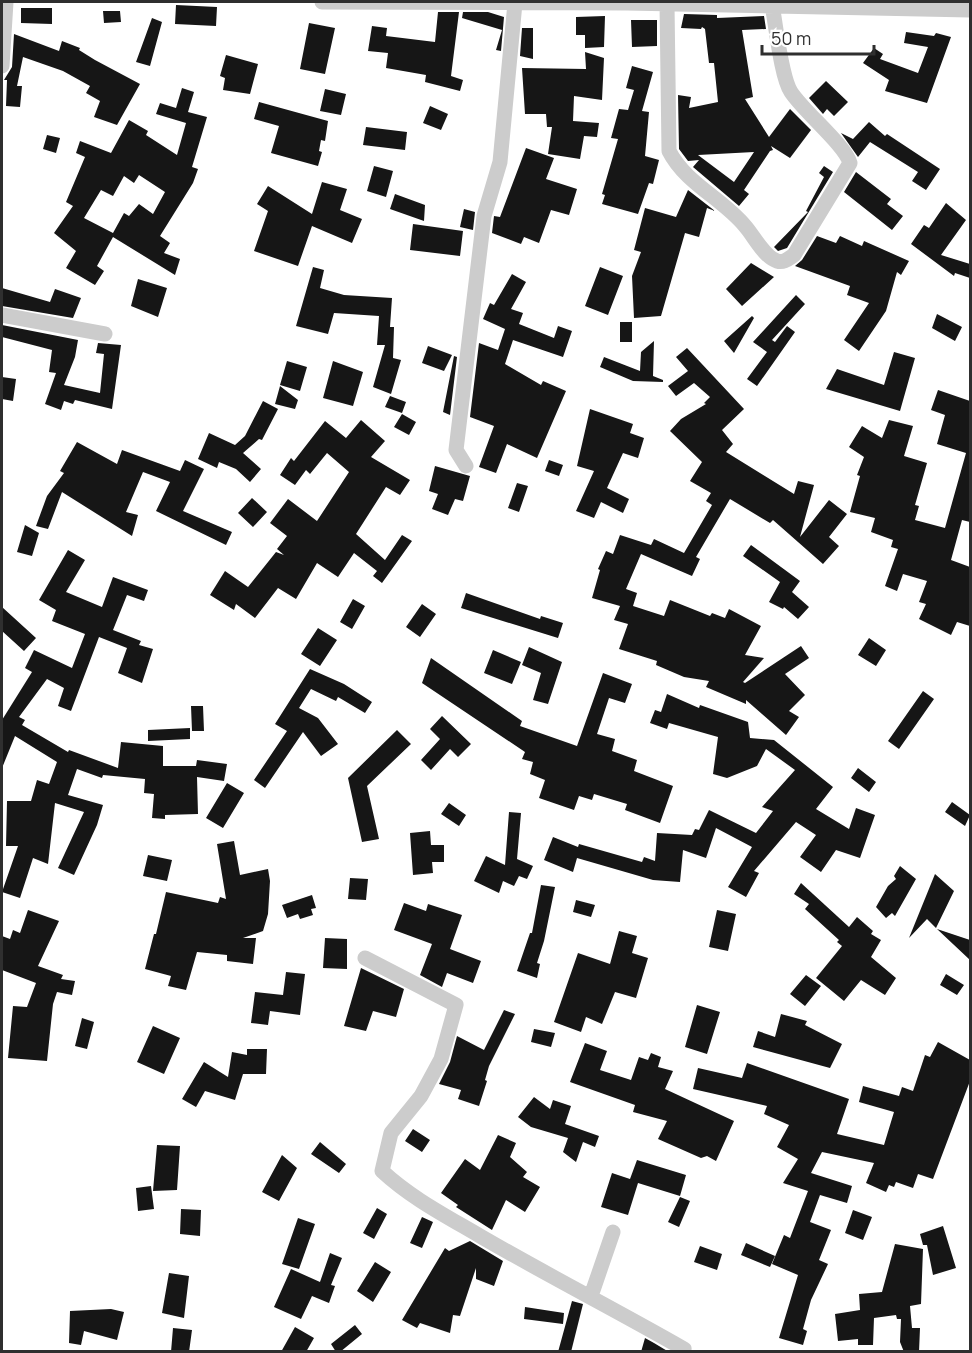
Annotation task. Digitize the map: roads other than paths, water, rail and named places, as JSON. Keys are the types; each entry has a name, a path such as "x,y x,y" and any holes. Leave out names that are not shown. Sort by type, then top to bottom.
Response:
{"street":[{"path":"2,66 6,2"},
{"path":"322,2 627,2 970,10"},
{"path":"466,466 456,450 484,216 500,162 515,3"},
{"path":"667,4 669,151 677,167 744,224 770,256 776,261 785,261 794,255 850,163 845,153 804,110 789,89 772,5"},
{"path":"2,315 105,334"},
{"path":"365,958 456,1005 441,1059 421,1096 391,1133 382,1172 404,1192 529,1265 591,1296 684,1349 683,1352"},
{"path":"591,1296 613,1232"}]}
